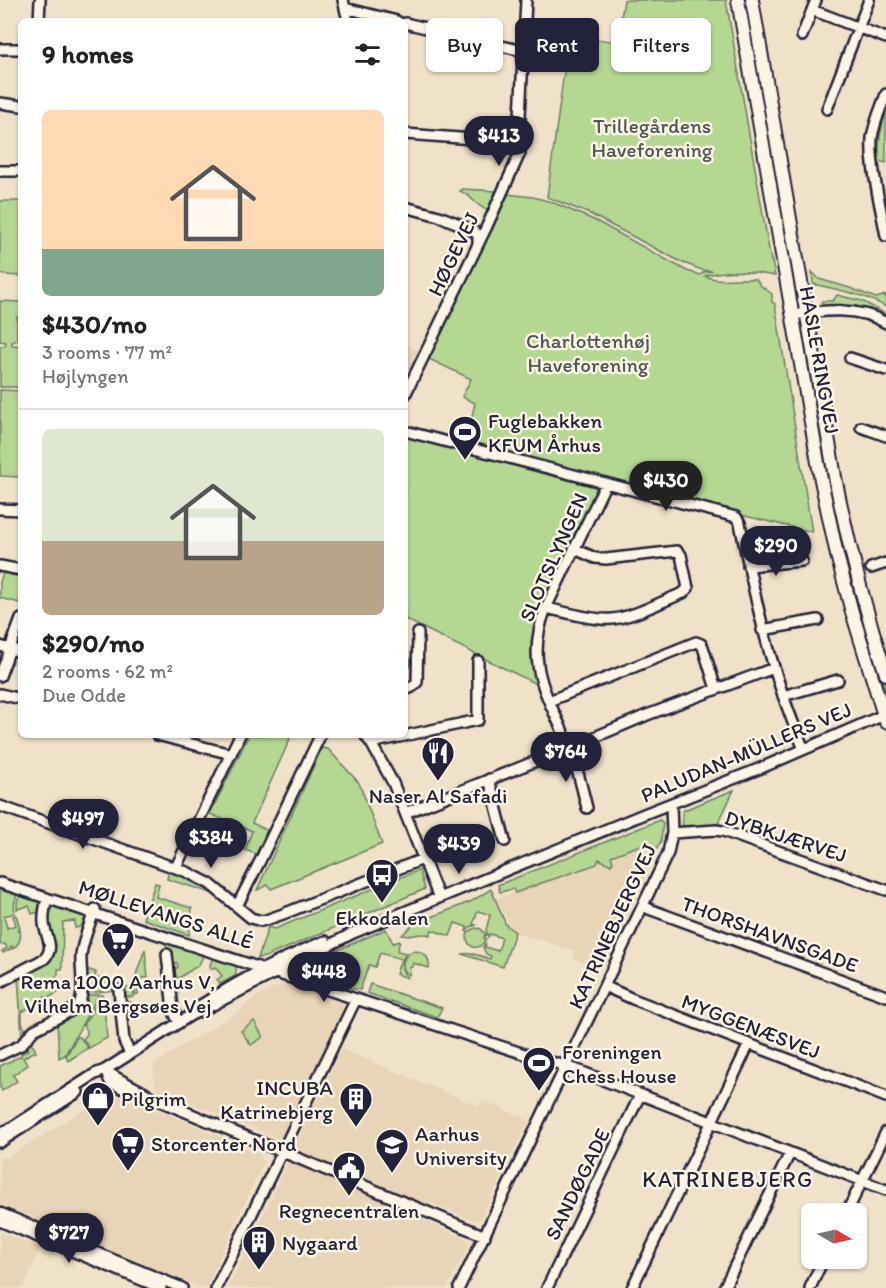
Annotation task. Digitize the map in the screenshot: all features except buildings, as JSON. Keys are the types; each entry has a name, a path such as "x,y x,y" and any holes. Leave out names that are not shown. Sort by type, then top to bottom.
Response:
{"main road":[{"name":"HASLE RINGVEJ","path":"738,0 821,480 852,612 885,717"},
{"name":"HASLE RINGVEJ","path":"752,0 843,518 886,674"}],"street":[{"path":"39,18 40,0"},
{"path":"524,18 525,0"},
{"path":"802,36 816,0"},
{"path":"827,109 869,0"},
{"path":"344,4 388,18"},
{"path":"812,10 886,38"},
{"path":"408,24 515,49"},
{"path":"0,49 18,50"},
{"path":"408,134 514,142 518,140 522,72"},
{"path":"886,94 872,139 873,161 886,236"},
{"path":"0,103 18,106"},
{"name":"HØGEVEJ","path":"408,387 520,153"},
{"path":"0,171 18,171"},
{"path":"408,208 433,214 475,232 478,236 478,243"},
{"path":"793,315 830,311 855,312 886,323"},
{"path":"850,358 886,370"},
{"path":"861,427 886,436"},
{"path":"408,431 734,516 738,519 762,630 783,696 804,749"},
{"name":"SLOTSLYNGEN","path":"587,808 573,757 541,679 537,657 538,635 546,608 606,483"},
{"path":"0,509 18,510"},
{"path":"546,608 598,619 622,618 683,593 688,588 681,555 677,551 606,560 574,549"},
{"path":"748,566 802,561"},
{"path":"871,568 886,563"},
{"path":"0,566 18,569"},
{"path":"762,630 818,620"},
{"path":"0,676 18,627"},
{"path":"408,689 417,682 418,633"},
{"path":"549,700 696,642 703,647 716,689"},
{"path":"0,646 18,651"},
{"path":"408,735 478,720 478,661"},
{"path":"405,813 648,715 774,668"},
{"path":"783,696 838,680"},
{"path":"0,693 18,698"},
{"name":"PALUDAN-MÜLLERS VEJ","path":"0,1133 191,1015 209,1007 272,969 353,933 885,717"},
{"path":"169,738 231,754"},
{"path":"176,867 239,738"},
{"path":"237,906 319,738"},
{"path":"367,738 393,783 439,898"},
{"path":"371,743 394,738"},
{"path":"489,779 506,841"},
{"name":"KATRINEBJERGVEJ","path":"459,1288 563,1064 611,990 643,905 668,853 672,833 671,804"},
{"path":"0,806 176,867 210,884 247,915 261,921 423,859"},
{"name":"DYBKJÆRVEJ","path":"672,833 723,831 886,890"},
{"name":"MØLLEVANGS ALLÉ","path":"0,880 48,898 94,911"},
{"name":"MØLLEVANGS ALLÉ","path":"0,880 556,1060 886,1190"},
{"path":"0,981 47,956 50,946 43,920 48,898"},
{"name":"THORSHAVNSGADE","path":"643,905 886,996"},
{"path":"0,1055 21,1045 34,1030 78,1007 82,995 82,946 94,911"},
{"path":"167,954 173,1010 179,1023"},
{"name":"MØLLEVANGS ALLÉ","path":"272,969 554,1064 563,1064"},
{"path":"120,990 124,1041 130,1054"},
{"name":"MYGGENÆSVEJ","path":"611,990 886,1097"},
{"path":"216,1288 356,999"},
{"path":"632,1288 749,1044"},
{"path":"105,1070 107,1079 112,1084 143,1097 155,1099 485,1236"},
{"name":"PALUDAN-MÜLLERS VEJ","path":"0,1142 98,1079 105,1070"},
{"name":"SANDØGADE","path":"547,1288 640,1095"},
{"path":"851,1203 886,1132"},
{"path":"724,1288 790,1153"},
{"path":"0,1213 182,1288"},
{"path":"0,1221 161,1288"},
{"path":"810,1288 820,1269"}],"shaded area":[{"path":"408,346 419,351 408,373"},
{"path":"658,837 661,841 659,848 600,971 573,958 575,951 515,932 509,925 497,899"},
{"path":"287,982 340,999 344,1010 282,1137 278,1139 156,1089 153,1064 237,1013 254,998"},
{"name":"Aarhus University","path":"342,1049 478,1106 481,1100 529,1120 481,1218 475,1221 431,1203 424,1221 467,1239 469,1244 447,1288 228,1288 306,1122"},
{"name":"Storcenter Nord","path":"116,1092 259,1153 264,1161 207,1285 201,1288 0,1204 0,1156 8,1157"},
{"path":"0,1232 40,1248 23,1288 0,1288"}],"green space":[{"name":"Charlottenhøj Haveforening","path":"624,0 726,0 775,276 731,271 705,276 717,279 756,279 772,294 812,532 466,442 475,403 462,397 471,379 429,359 507,194 552,202 596,221 687,271 700,275 712,271 702,270 681,262 590,214 547,197 564,72 599,72 599,39 611,41 611,72 711,72 711,18 621,18"},
{"path":"742,0 748,0 798,298 779,213"},
{"path":"886,113 886,163 879,161 879,154 880,136"},
{"path":"462,189 496,191 487,210 460,191"},
{"path":"0,201 18,201 18,276 0,273"},
{"path":"812,272 819,279 876,298 886,295 886,307 841,290 813,284"},
{"path":"837,295 862,301 886,314 886,319 858,309 820,306 822,301 833,301"},
{"path":"0,301 18,302 17,340 12,342 12,345 18,346 18,387 0,387 0,346 5,346 6,342 0,341"},
{"path":"804,322 872,643 886,685 886,692 853,601 825,478 799,323"},
{"path":"0,390 18,391 18,477 0,476"},
{"path":"408,437 596,486 598,491 539,611 532,648 533,666 538,685 408,620"},
{"path":"3,573 18,576 18,602 0,598 0,582"},
{"path":"248,738 290,739 252,823 267,830 256,854 245,850 252,831 210,814"},
{"path":"322,748 328,749 359,783 382,844 271,889 268,885 257,890"},
{"path":"734,790 717,826 683,829 682,812 684,810"},
{"path":"645,819 645,821 495,881 496,879"},
{"path":"660,820 663,823 661,841 656,850 648,847 646,843 611,856 613,862 611,865 599,859 597,864 515,893 513,889 500,892 498,885"},
{"path":"169,870 199,882 211,893 167,879"},
{"path":"419,870 425,889 258,958 268,927 275,929"},
{"path":"155,883 159,884 156,897 192,908 189,935 143,919"},
{"path":"0,889 17,894 14,905 15,913 4,916 7,928 16,925 13,916 16,915 20,928 17,929 21,933 17,945 3,953 2,951 7,948 5,944 0,943"},
{"path":"491,889 506,925 515,932 503,967 462,954 473,954 490,959 491,956 486,954 483,947 486,943 485,947 498,951 502,938 490,934 488,937 486,930 490,915 478,911 473,924 476,925 470,927 466,932 467,927 455,923 450,936 432,930 430,935 402,935 414,924 472,901"},
{"path":"20,895 41,902 39,912 32,914 29,906 17,909"},
{"path":"49,905 86,917 81,927 75,928 75,921 63,922 62,969 58,969 56,976 56,984 59,984 58,993 39,999 22,1012 22,1022 26,1032 22,1038 18,976 21,977 41,967 53,955 54,947 48,923"},
{"path":"475,928 481,929 486,939 480,946 472,947 467,937 468,932"},
{"path":"386,929 393,943 400,941 397,951 406,953 402,966 408,978 396,974 401,959 380,953 375,967 369,965 360,990 312,975 310,962"},
{"path":"166,942 204,954 199,965 177,979 179,984 175,987 172,970 178,967 177,963 171,961 169,950 166,950"},
{"path":"145,949 148,978 141,978 141,985 137,986 138,994 135,995 133,992 133,997 125,997 125,1002 131,1003 123,1002 122,986 131,989"},
{"path":"413,951 425,955 429,968 413,963 409,968 409,975 404,969 403,962 406,956"},
{"path":"213,957 234,963 236,965 235,976 220,984 217,980 222,976 215,967 211,969"},
{"path":"85,969 96,972 95,977 116,984 115,990 86,993"},
{"path":"370,984 442,1008 437,1017 367,993"},
{"path":"99,994 65,1055 59,1058 57,1022 82,1011 88,999 86,996"},
{"path":"103,995 107,1038 89,1048 83,1039 87,1030 83,1026"},
{"path":"254,1021 263,1037 251,1045 241,1031"},
{"path":"77,1037 80,1037 88,1048 68,1061 66,1056"},
{"path":"29,1042 36,1052 23,1058 28,1065 13,1075 17,1081 2,1091 0,1066 21,1056 29,1049 26,1044"}],"place":[{"name":"Fuglebakken KFUM Århus","path":"465,461"},
{"name":"Naser Al Safadi","path":"438,782"},
{"name":"Ekkodalen","path":"382,904"},
{"name":"Rema 1000 Aarhus V, Vilhelm Bergsøes Vej","path":"118,968"},
{"name":"Foreningen Chess House","path":"539,1092"},
{"name":"Pilgrim","path":"98,1127"},
{"name":"INCUBA Katrinebjerg","path":"356,1128"},
{"name":"Storcenter Nord","path":"128,1172"},
{"name":"Aarhus University","path":"392,1174"},
{"name":"Regnecentralen","path":"349,1197"},
{"name":"Nygaard","path":"259,1271"}],"district":[{"name":"KATRINEBJERG","path":"728,1179"}],"park label":[{"name":"Trillegårdens Haveforening","path":"652,137"}]}
